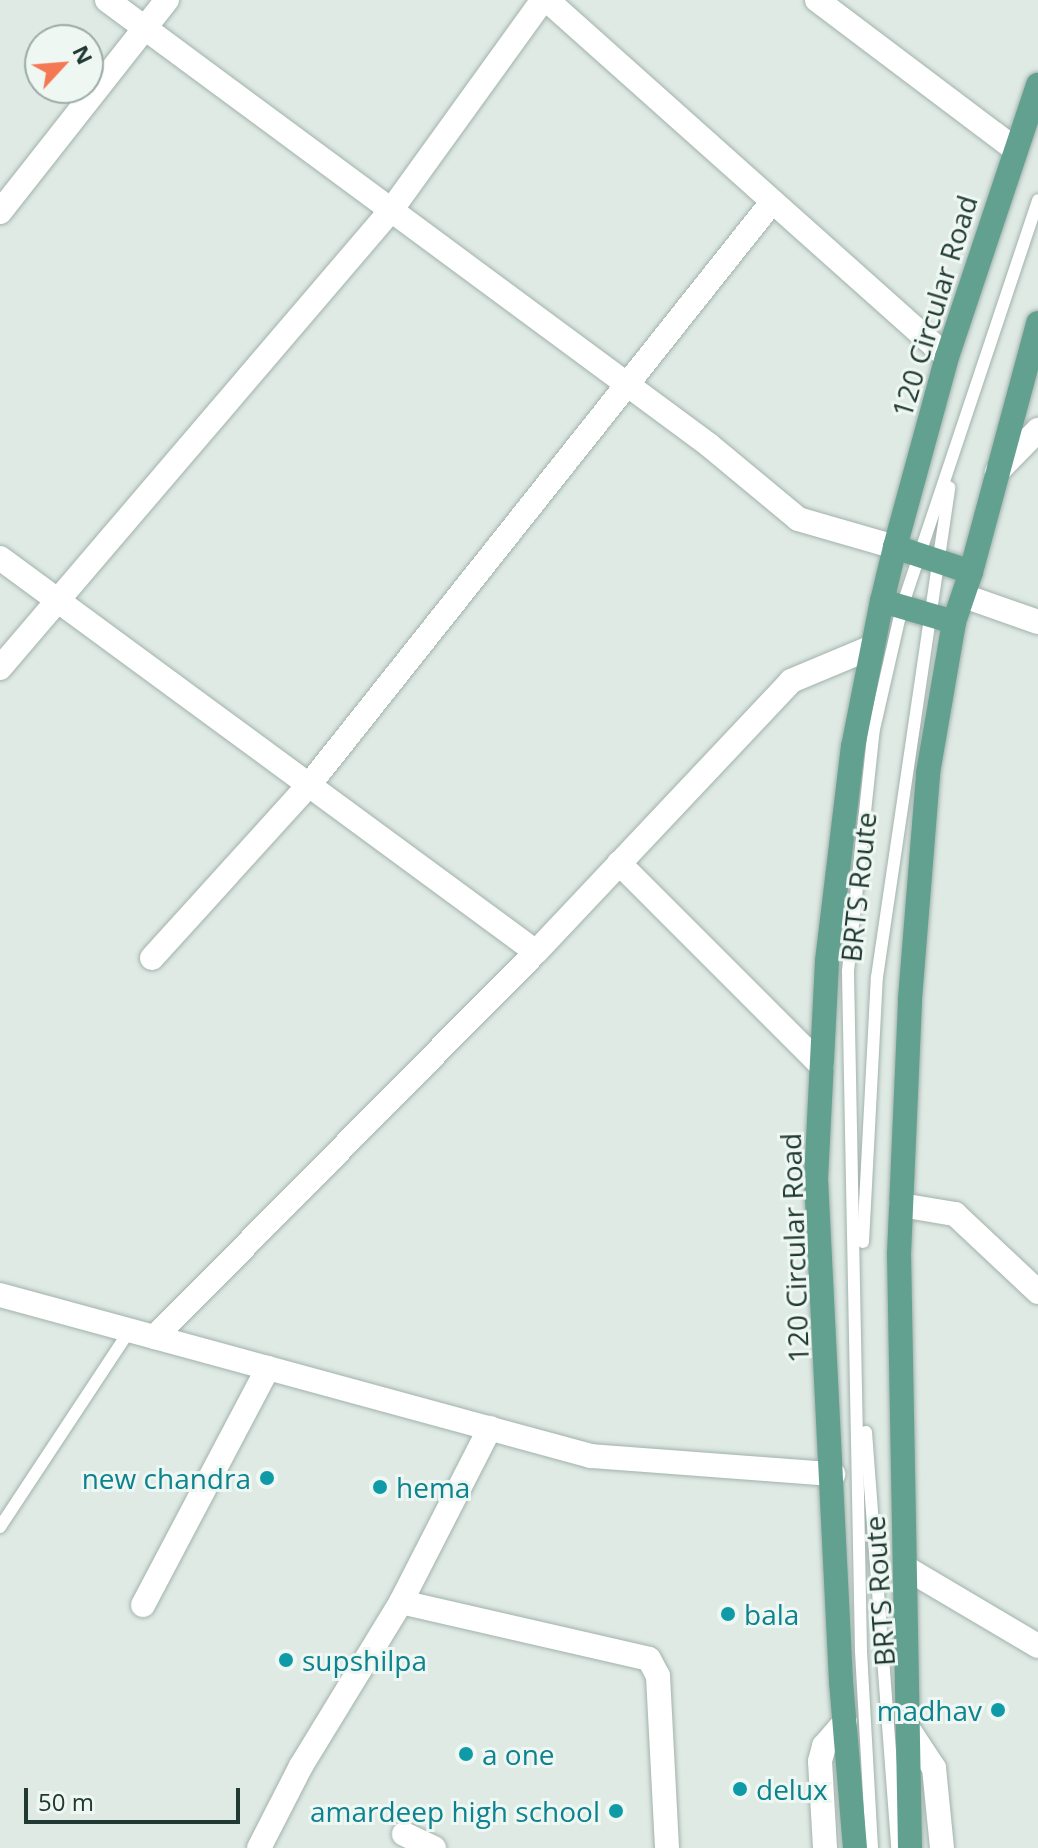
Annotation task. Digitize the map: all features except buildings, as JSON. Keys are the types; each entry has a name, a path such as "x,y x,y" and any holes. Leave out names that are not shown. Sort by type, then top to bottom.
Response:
{"main road":[{"name":"120 Circular Road","path":"855,1848 845,1722 816,1179 827,961 870,648 892,604 895,547 947,357 1038,85"},
{"path":"910,1848 911,1733 901,1205 928,773 954,622 971,572 1038,323"},
{"path":"895,547 971,572"},
{"path":"892,604 954,622"}],"street":[{"path":"107,0 624,383 798,519 895,547"},
{"path":"0,212 167,0"},
{"path":"0,668 60,602 392,209 545,0 947,357"},
{"path":"817,0 1015,149"},
{"path":"152,958 309,785 624,383 772,202"},
{"path":"997,472 1038,430"},
{"path":"0,558 536,952"},
{"path":"964,596 1038,622"},
{"path":"155,1337 536,952 791,681 870,648"},
{"path":"619,863 822,1066"},
{"path":"901,1205 955,1214 1038,1292"},
{"path":"0,1295 591,1456 833,1474"},
{"path":"143,1605 268,1368"},
{"path":"259,1848 301,1766 401,1602 490,1428"},
{"path":"906,1568 1038,1646"},
{"path":"401,1602 649,1659 658,1676 667,1848"},
{"path":"825,1848 820,1761 824,1746 845,1722"},
{"path":"911,1733 934,1768 942,1848"},
{"path":"404,1834 434,1848"}],"lane":[{"name":"BRTS Route","path":"897,1848 858,1334 877,977 929,615 928,557 955,452 1038,200"},
{"name":"BRTS Route","path":"872,1848 861,1650 858,1334 848,971 874,729 892,604 928,557 955,452"},
{"path":"0,1527 130,1330"}],"place":[{"name":"new chandra","path":"267,1478"},
{"name":"hema","path":"380,1487"},
{"name":"bala","path":"728,1614"},
{"name":"supshilpa","path":"286,1660"},
{"name":"madhav","path":"998,1710"},
{"name":"a one","path":"466,1754"},
{"name":"delux","path":"740,1789"},
{"name":"amardeep high school","path":"616,1811"}]}
